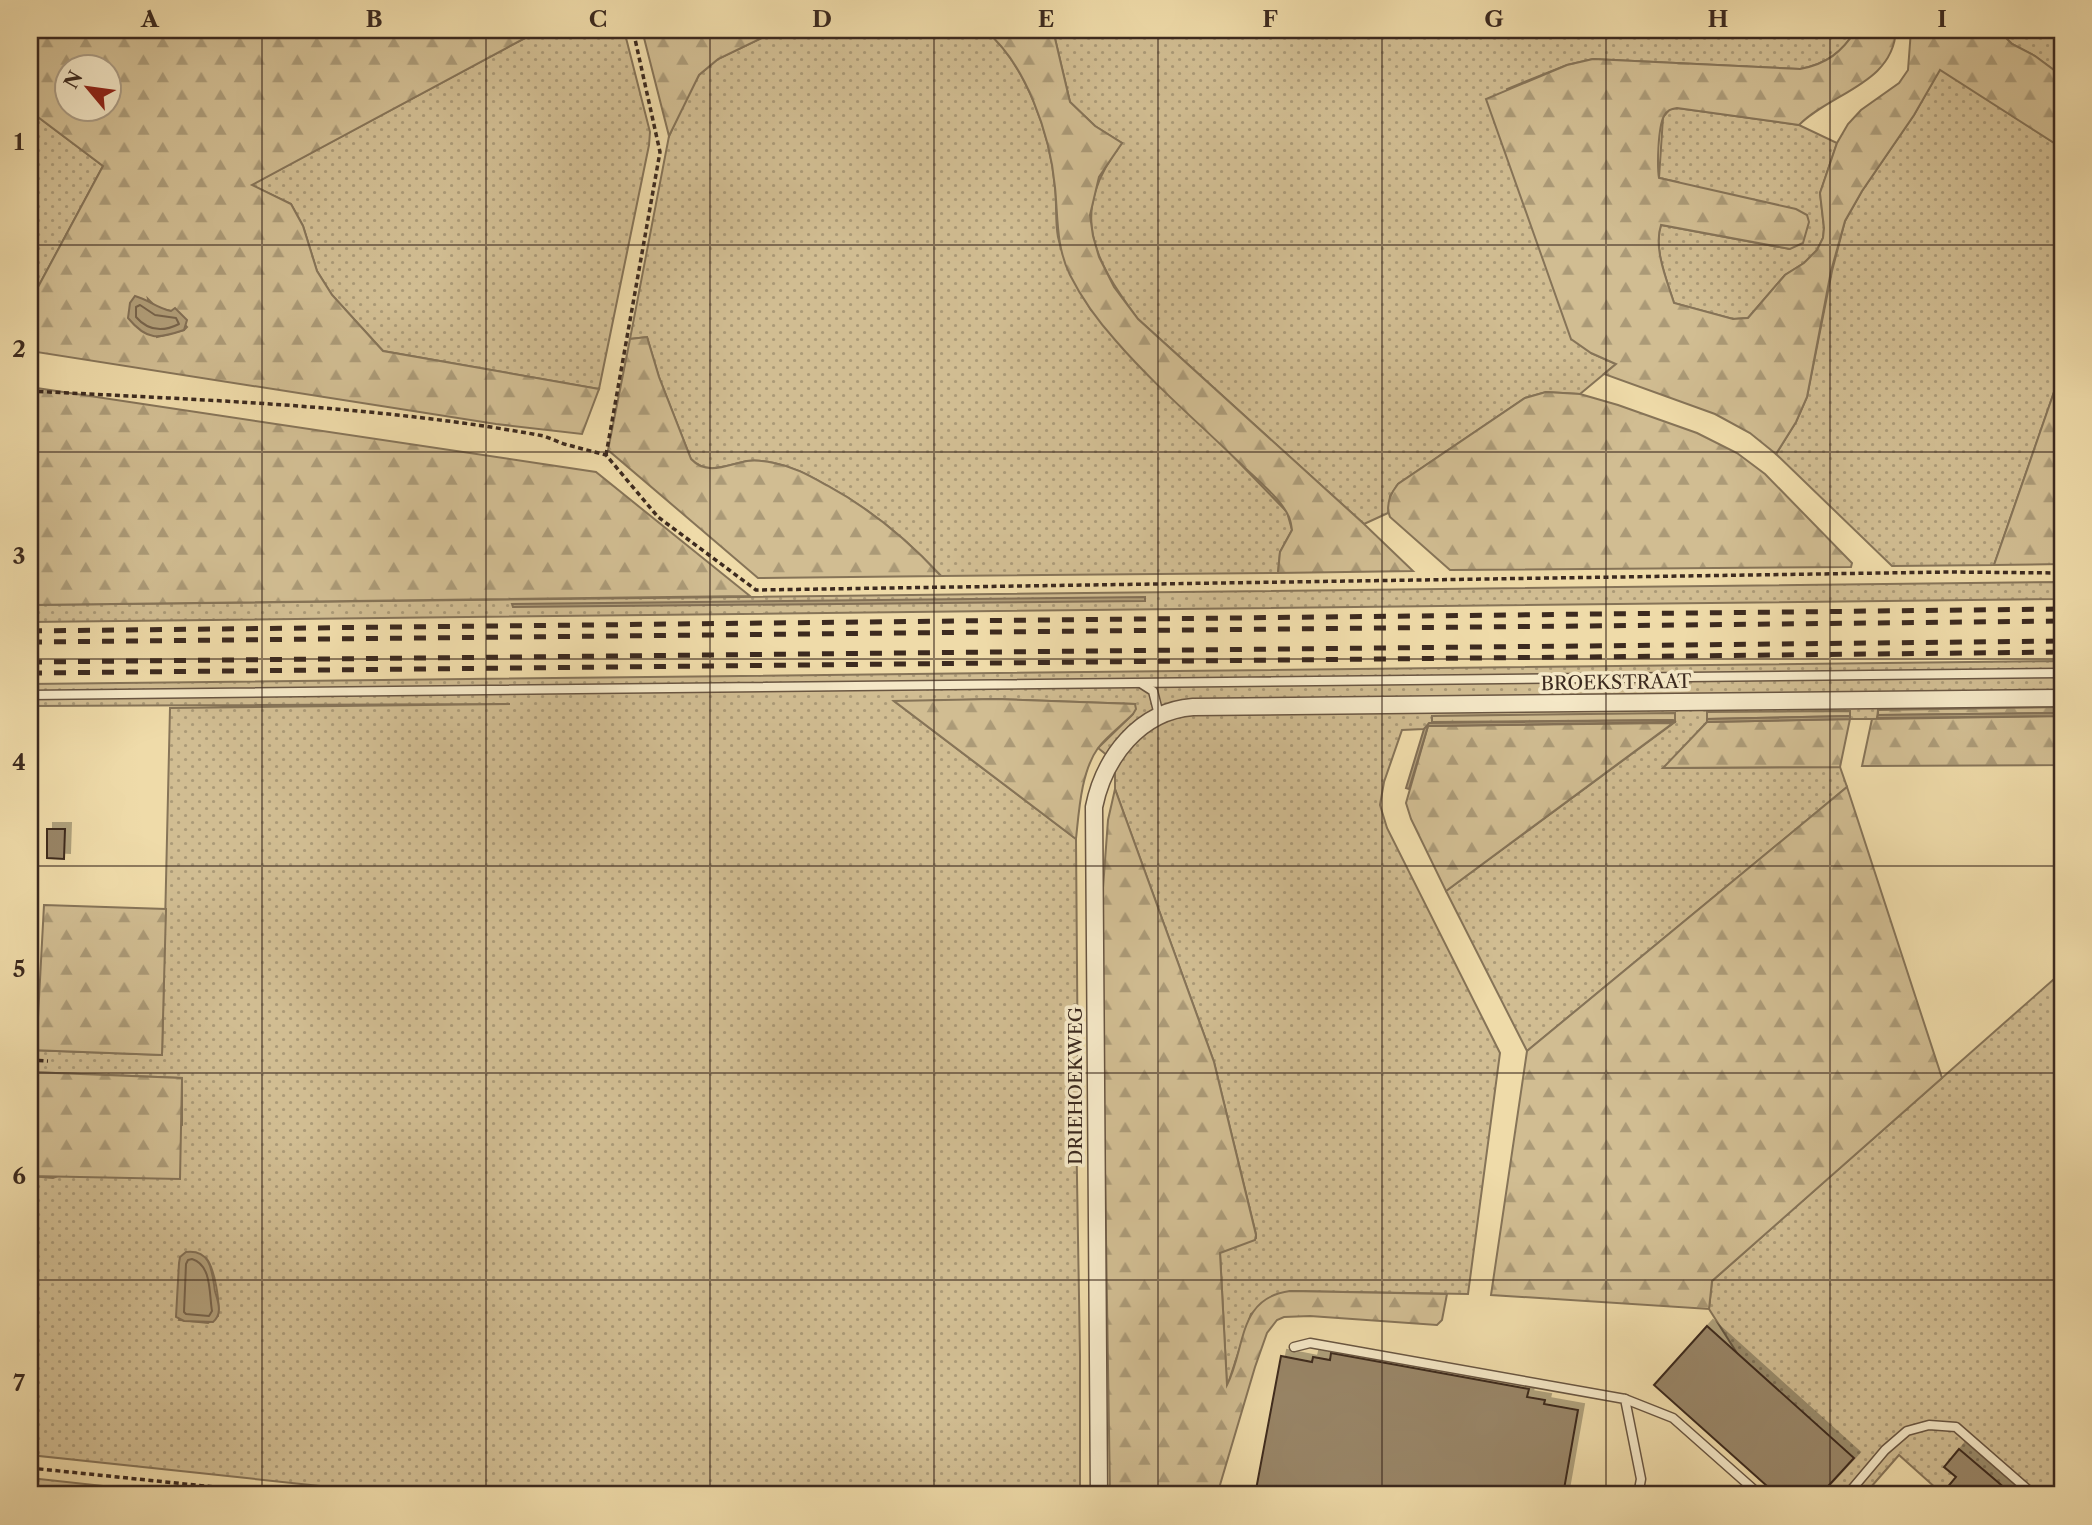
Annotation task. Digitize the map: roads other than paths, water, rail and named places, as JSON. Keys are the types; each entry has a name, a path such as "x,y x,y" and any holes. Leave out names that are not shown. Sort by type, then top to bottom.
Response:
{"street":[{"name":"BROEKSTRAAT","path":"1165,713 1193,707 2062,698"},
{"name":"DRIEHOEKWEG","path":"1099,1495 1094,807 1098,785 1117,751 1133,733 1165,713"}],"lane":[{"path":"30,695 2062,674"},
{"path":"1132,682 1142,684 1153,691 1165,713"},
{"path":"1294,1347 1310,1343 1625,1399 1673,1418 1760,1495"},
{"path":"1625,1399 1641,1479 1638,1495"},
{"path":"1847,1495 1885,1450 1906,1431 1929,1425 1956,1427 2034,1495"}],"water":[{"path":"135,296 166,310 175,308 187,320 184,330 160,336 141,331 128,318 130,303"},
{"path":"1145,597 1145,601 513,607 512,604"},
{"path":"2062,713 2062,716 1877,718 1878,715"},
{"path":"1850,716 1850,719 1707,722 1707,719"},
{"path":"1676,722 1428,726 1409,789 1406,788 1424,729 1429,723"},
{"path":"186,1252 201,1254 209,1264 219,1307 213,1322 184,1321 176,1317 179,1263 180,1257"}],"railway":[{"path":"30,631 2062,609"},
{"path":"30,642 2062,621"},
{"path":"30,662 2062,641"},
{"path":"30,673 2062,652"}]}
